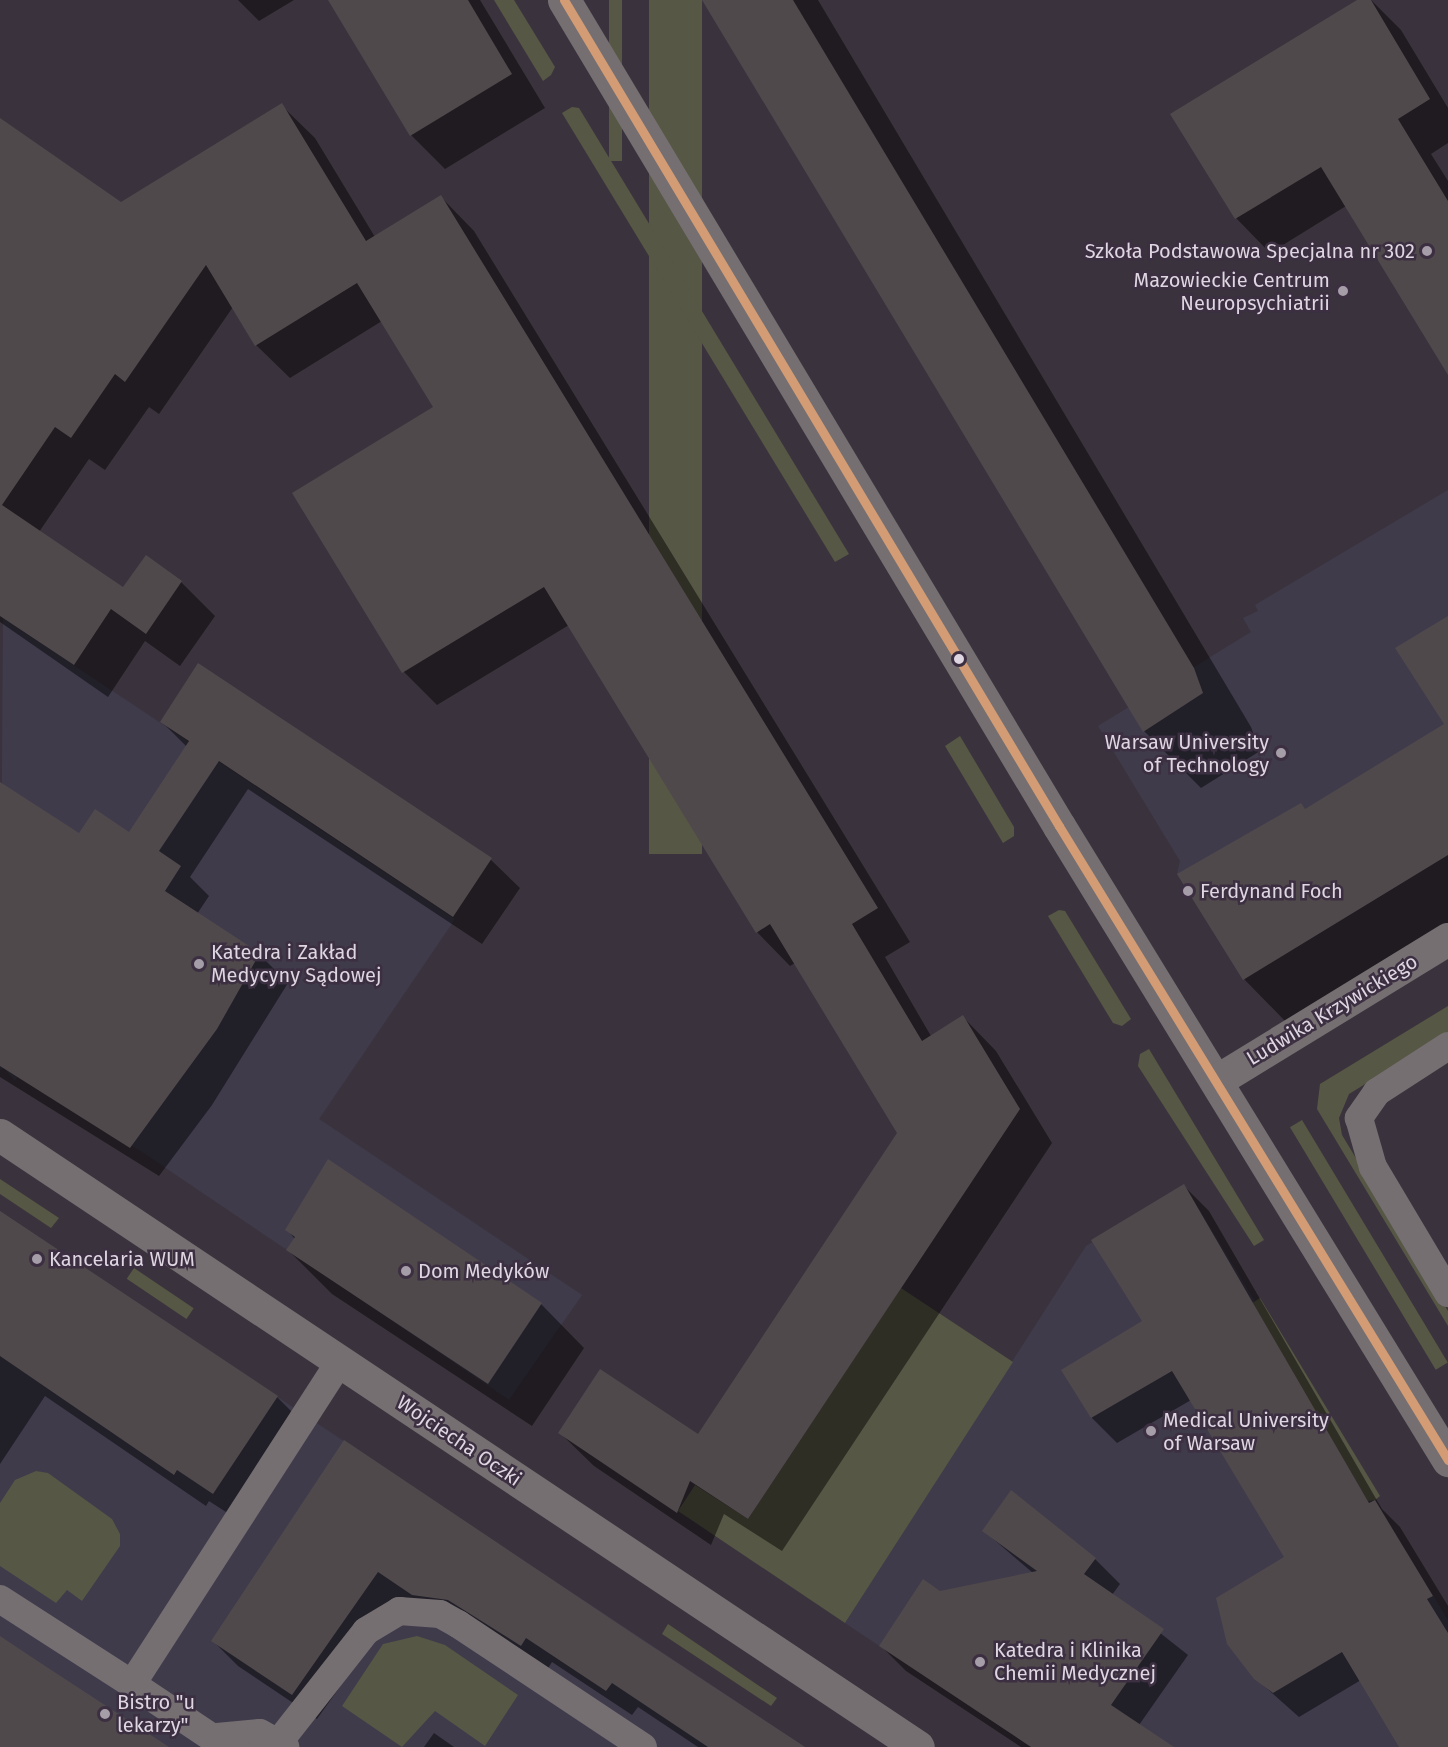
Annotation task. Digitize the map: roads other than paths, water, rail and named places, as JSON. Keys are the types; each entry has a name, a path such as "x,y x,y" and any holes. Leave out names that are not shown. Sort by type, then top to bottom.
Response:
{"street":[{"path":"564,0 1216,1081 1448,1460"},
{"name":"Ludwika Krzywickiego","path":"1216,1081 1448,939"},
{"name":"Wojciecha Oczki","path":"0,1135 918,1747"}],"lane":[{"path":"1448,1046 1377,1092 1359,1118 1372,1167 1448,1293"},
{"path":"132,1684 340,1361"},
{"path":"0,1599 222,1742 260,1733 282,1745 366,1631 399,1611 440,1614 614,1737 644,1747"}],"place":[{"name":"Szkoła Podstawowa Specjalna nr 302","path":"1427,251"},
{"name":"Mazowieckie Centrum Neuropsychiatrii","path":"1343,291"},
{"name":"Warsaw University of Technology","path":"1281,753"},
{"name":"Ferdynand Foch","path":"1188,891"},
{"name":"Katedra i Zakład Medycyny Sądowej","path":"199,964"},
{"name":"Kancelaria WUM","path":"37,1259"},
{"name":"Dom Medyków","path":"406,1271"},
{"name":"Medical University of Warsaw","path":"1151,1431"},
{"name":"Katedra i Klinika Chemii Medycznej","path":"980,1662"},
{"name":"Bistro \"u lekarzy\"","path":"105,1714"}]}
